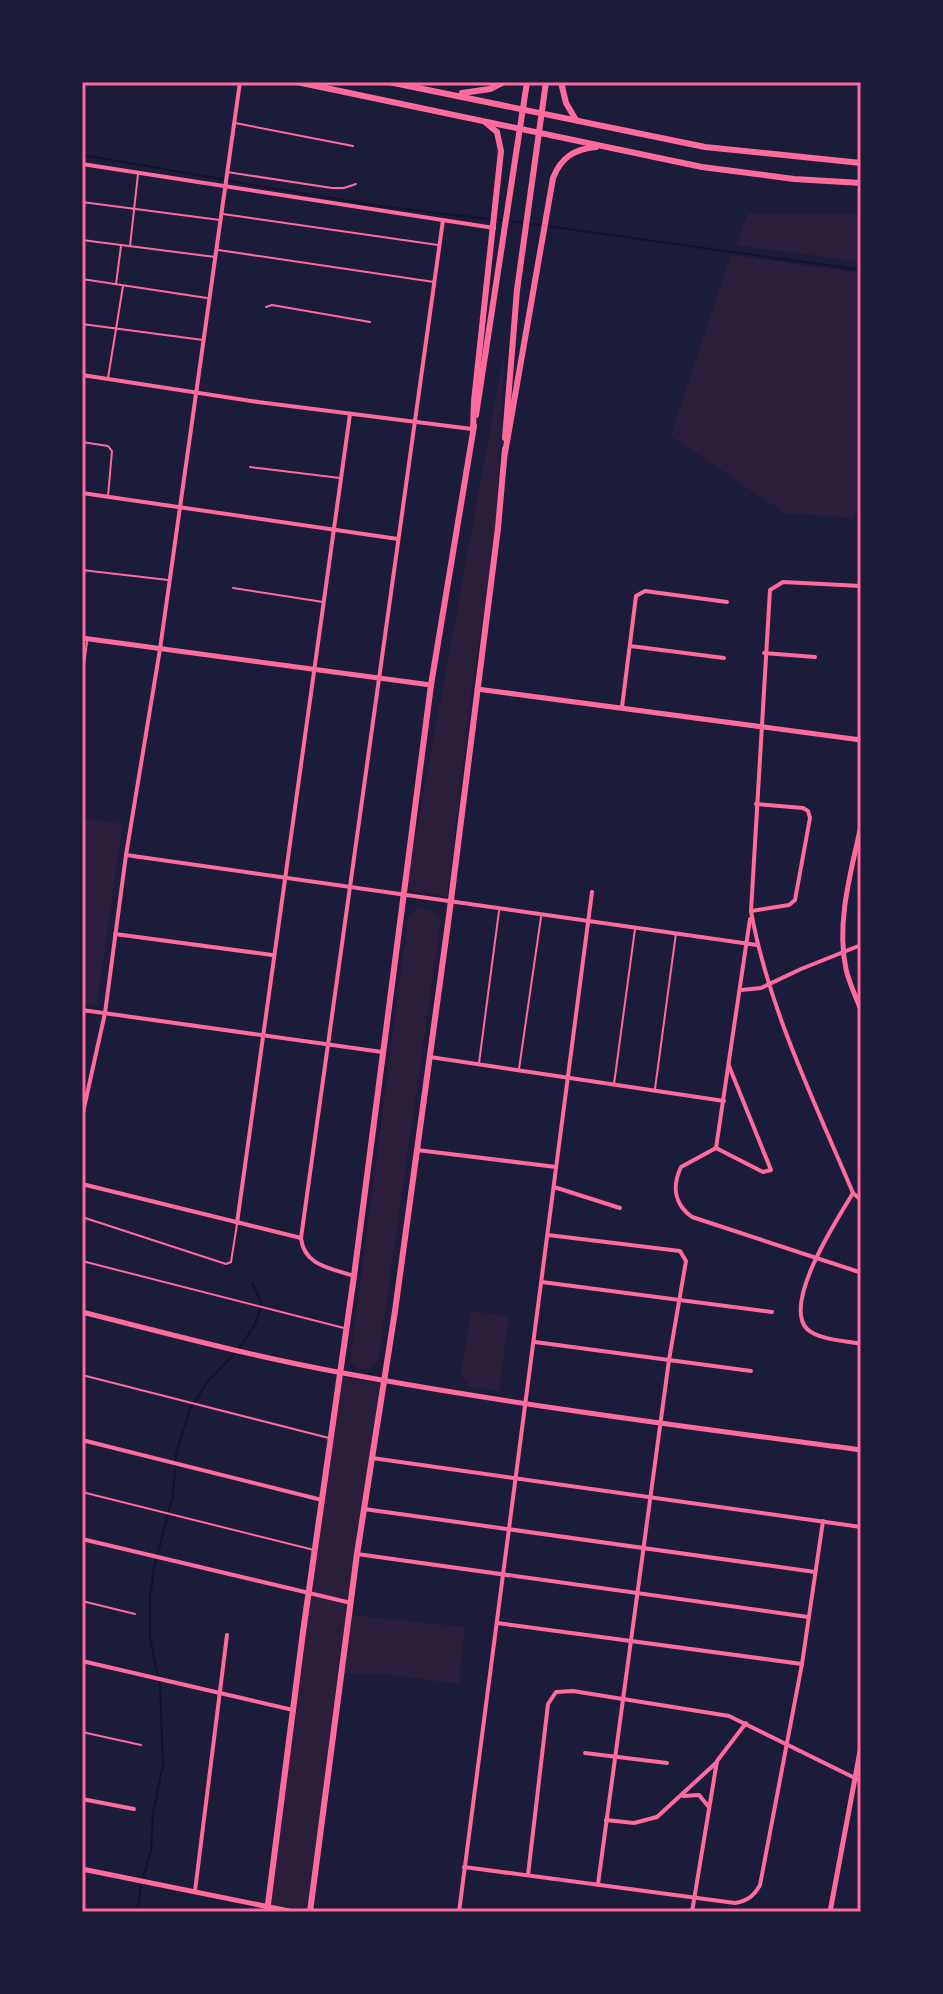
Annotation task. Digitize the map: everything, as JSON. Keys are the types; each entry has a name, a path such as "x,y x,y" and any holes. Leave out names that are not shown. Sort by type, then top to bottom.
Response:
{"main road":[{"path":"297,82 702,167 794,179 861,183"},
{"path":"389,82 705,147 861,163"},
{"path":"454,94 490,89 504,82"},
{"path":"267,1910 431,685 527,82"},
{"path":"310,1912 357,1554 451,901 498,528 511,350 546,82"},
{"path":"561,82 566,103 576,120"},
{"path":"473,430 501,146 497,132 482,120"},
{"path":"505,453 553,178 561,162 572,153 601,146"}],"street":[{"path":"82,1117 105,1013 240,82"},
{"path":"82,164 494,228"},
{"path":"354,1276 311,1262 302,1250 301,1238 443,220"},
{"path":"82,375 473,430"},
{"path":"237,1223 350,414"},
{"path":"82,493 398,539"},
{"path":"716,1148 751,911 767,598 775,585 783,582 861,586"},
{"path":"622,707 636,596 645,591 727,602"},
{"path":"85,638 431,685"},
{"path":"630,646 724,658"},
{"path":"764,653 815,657"},
{"path":"476,689 861,740"},
{"path":"751,911 789,905 795,900 810,818 803,808 756,804"},
{"path":"861,826 847,899 844,953 846,971 861,1010"},
{"path":"126,855 757,945"},
{"path":"459,1912 592,892"},
{"path":"751,911 769,984 853,1193 861,1200"},
{"path":"115,934 273,955"},
{"path":"741,990 761,988 861,945"},
{"path":"82,1010 382,1052"},
{"path":"429,1057 724,1101"},
{"path":"716,1148 763,1172 770,1172 770,1165 729,1066"},
{"path":"716,1148 681,1167 675,1188 684,1211 692,1217 859,1272"},
{"path":"417,1150 556,1167"},
{"path":"82,1184 301,1238"},
{"path":"554,1187 620,1208"},
{"path":"853,1193 816,1257 801,1306 801,1318 807,1329 818,1335 861,1344"},
{"path":"548,1235 680,1251 686,1261 669,1360 598,1884"},
{"path":"542,1282 772,1312"},
{"path":"82,1312 340,1373 525,1404 861,1450"},
{"path":"535,1342 751,1371"},
{"path":"82,1440 322,1500"},
{"path":"372,1458 861,1527"},
{"path":"364,1509 815,1572"},
{"path":"464,1867 735,1903 757,1892 802,1664 823,1521"},
{"path":"82,1539 351,1603"},
{"path":"357,1554 808,1617"},
{"path":"497,1623 802,1664"},
{"path":"195,1892 227,1635"},
{"path":"82,1661 293,1710"},
{"path":"528,1875 548,1704 556,1692 573,1691 712,1712 746,1723 858,1780"},
{"path":"606,1820 634,1823 657,1817 717,1761 746,1723"},
{"path":"830,1912 858,1780 861,1746"},
{"path":"585,1753 667,1763"},
{"path":"692,1912 717,1761"},
{"path":"681,1797 699,1795 709,1808"},
{"path":"82,1799 134,1809"},
{"path":"82,1869 267,1910 294,1912"}],"lane":[{"path":"234,123 353,146"},
{"path":"227,172 332,188 356,184"},
{"path":"130,246 138,173"},
{"path":"82,202 220,220"},
{"path":"221,213 440,246"},
{"path":"82,240 215,257"},
{"path":"116,284 121,245"},
{"path":"216,250 435,282"},
{"path":"82,279 209,298"},
{"path":"108,378 123,285"},
{"path":"266,307 272,305 370,322"},
{"path":"82,324 203,340"},
{"path":"82,442 108,446 112,451 108,497"},
{"path":"250,467 341,478"},
{"path":"82,570 170,581"},
{"path":"233,588 323,602"},
{"path":"82,680 85,638"},
{"path":"478,1064 499,908"},
{"path":"519,1070 541,914"},
{"path":"614,1084 635,928"},
{"path":"654,1090 676,933"},
{"path":"82,1217 226,1264 231,1262 237,1223"},
{"path":"82,1261 347,1329"},
{"path":"82,1375 330,1439"},
{"path":"82,1492 315,1551"},
{"path":"82,1601 135,1614"},
{"path":"82,1732 141,1745"}],"shaded area":[{"path":"747,214 861,214 861,262 736,245"},
{"path":"731,255 861,273 861,497 854,518 785,513 670,436"},
{"path":"505,348 495,539 472,688 447,897 406,889"},
{"path":"82,818 123,824 97,1005 82,1003"},
{"path":"417,908 432,910 441,921 378,1362 370,1370 356,1369 350,1360 408,917"},
{"path":"471,1311 509,1316 499,1391 470,1387 461,1375"},
{"path":"339,1377 380,1384 350,1602 309,1594"},
{"path":"309,1596 350,1603 310,1912 267,1912"},
{"path":"352,1615 465,1627 459,1684 384,1674 344,1673"}],"waterway":[{"path":"82,155 222,179"},
{"path":"229,181 379,206 540,225"},
{"path":"547,226 861,270"},
{"path":"239,1349 255,1324 262,1304 252,1283"},
{"path":"143,1879 151,1851 153,1813 163,1765 160,1687 150,1638 154,1568 173,1495 176,1454 190,1409 208,1381 234,1354"},
{"path":"137,1912 141,1885"}]}
